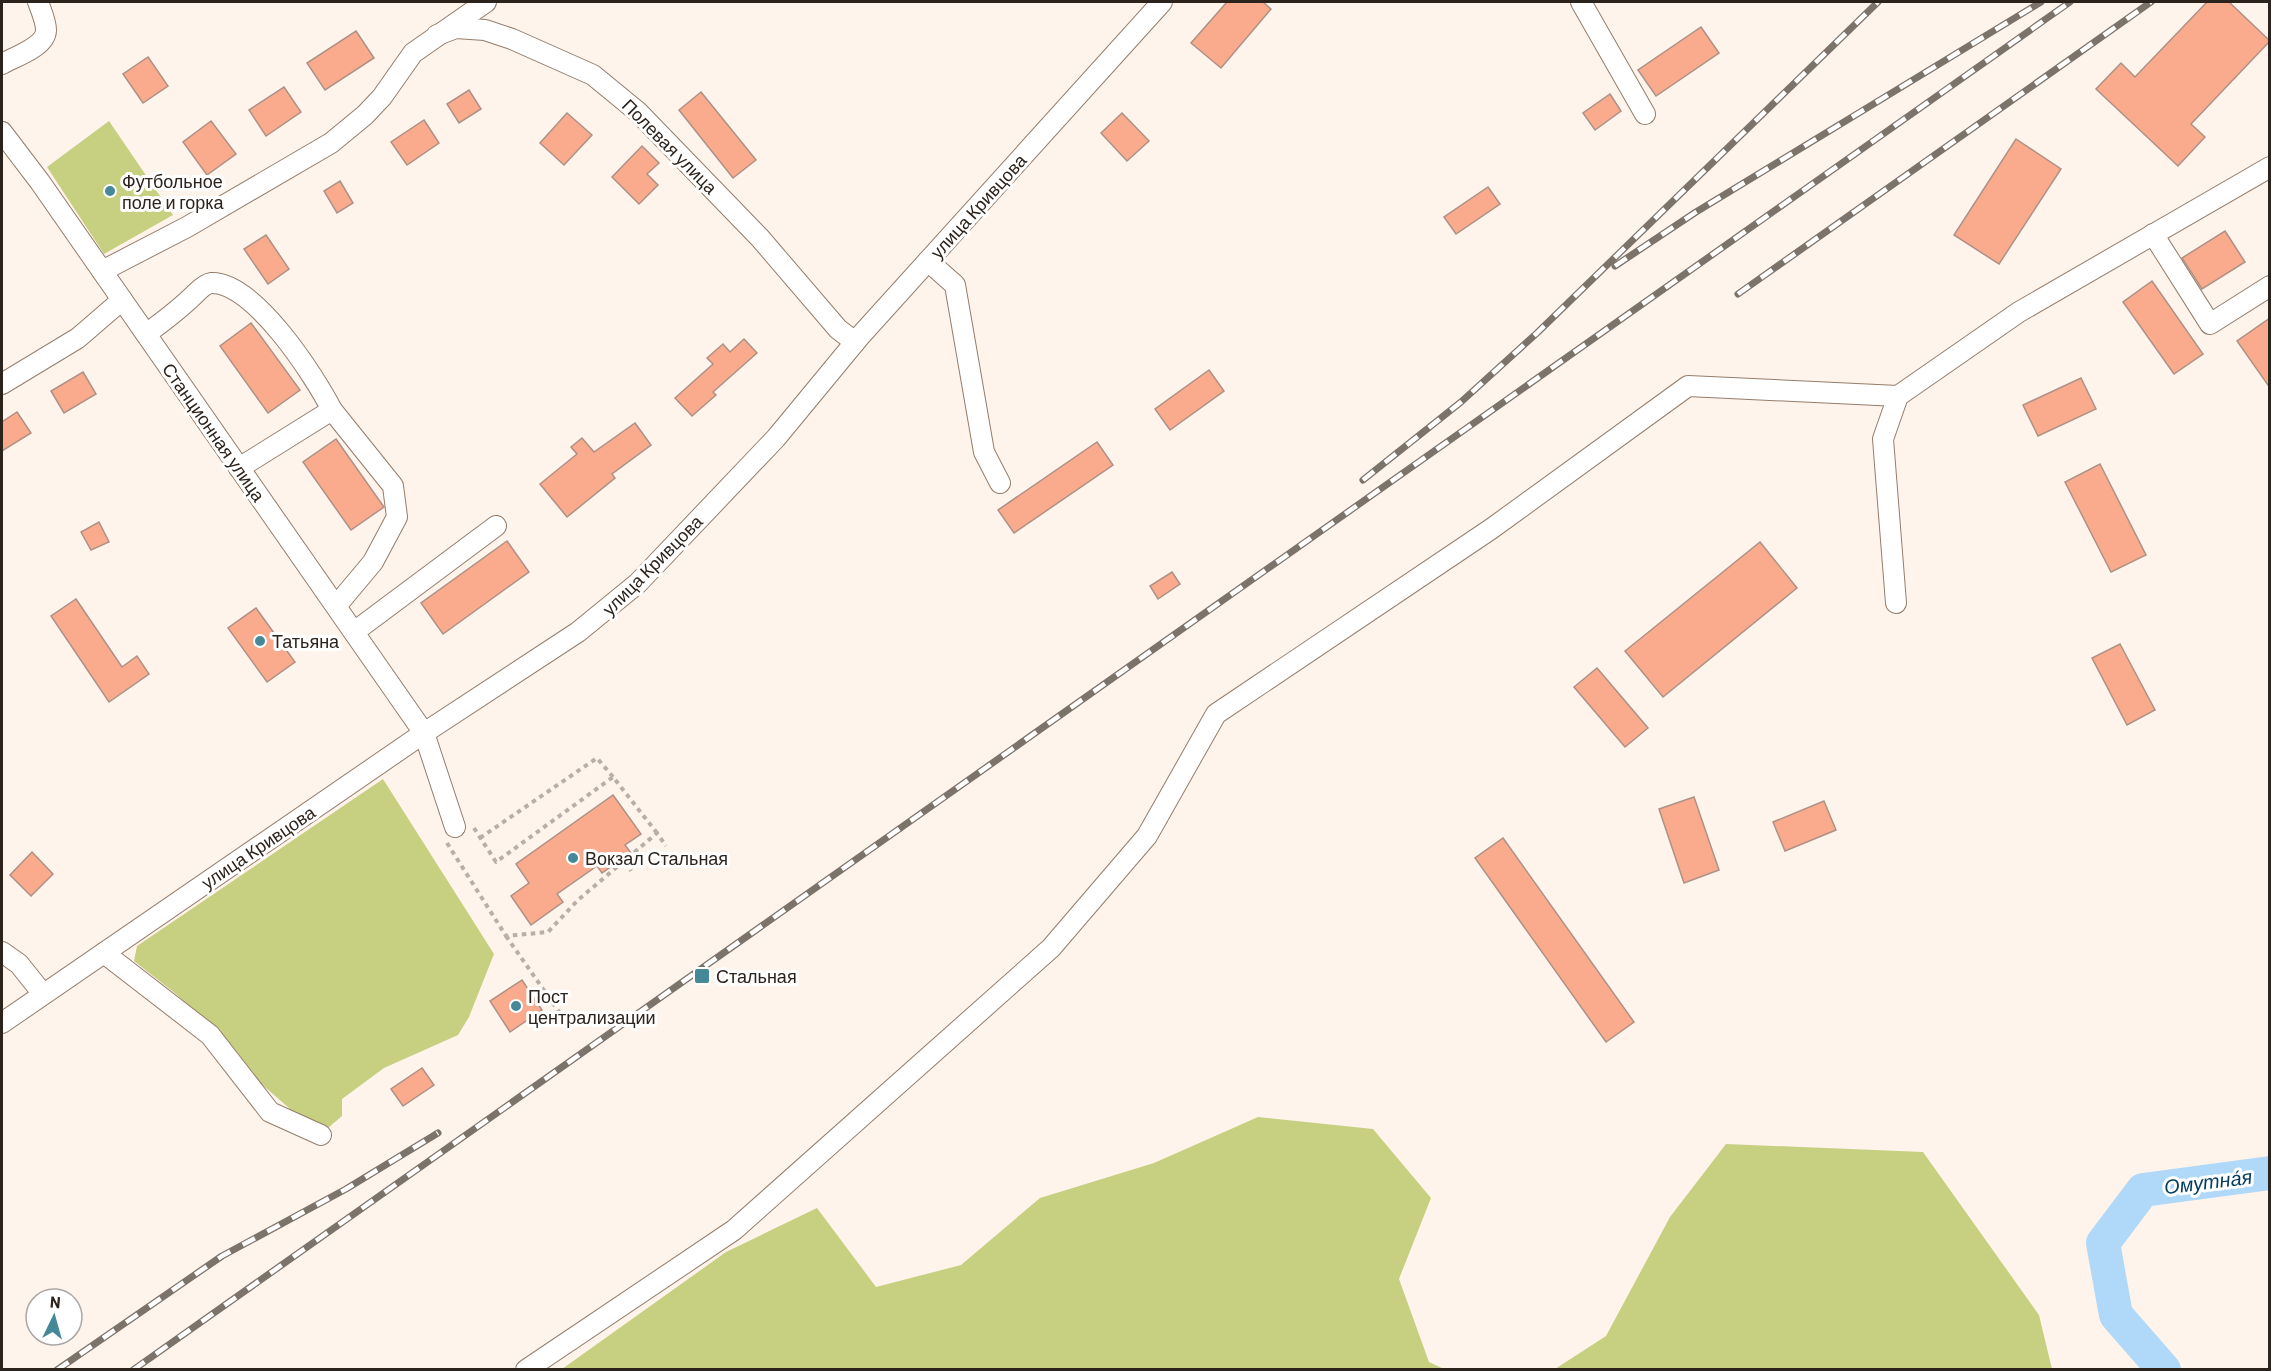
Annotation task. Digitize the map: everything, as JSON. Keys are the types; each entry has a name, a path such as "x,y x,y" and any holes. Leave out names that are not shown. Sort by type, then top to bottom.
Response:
{"street":[{"path":"2,64 39,43 44,37 46,29 38,2"},
{"path":"102,271 187,227 331,143 365,115 382,97 413,53 486,2"},
{"name":"улица Кривцова","path":"2,1023 424,733 578,632 638,584 776,438 855,342 1162,2"},
{"path":"1581,2 1645,114"},
{"name":"Полевая улица","path":"437,35 456,28 485,30 580,68 609,87 638,112 752,230 838,329 855,342"},
{"name":"Станционная улица","path":"2,132 337,605 424,733 459,833"},
{"path":"1896,603 1883,439 1898,396 2019,312 2270,167"},
{"path":"2153,234 2211,324 2270,286"},
{"path":"928,261 955,285 984,452 1000,483"},
{"path":"146,334 175,314 203,287 211,283 235,290 268,317 315,378 332,410 393,486 397,517 373,562 337,605"},
{"path":"2,384 78,338 122,300"},
{"path":"526,1370 734,1230 1051,948 1147,836 1216,714 1491,529 1688,386 1898,396"},
{"path":"239,468 332,410"},
{"path":"354,632 496,526"},
{"path":"2,952 19,964 43,994"},
{"path":"104,952 210,1035 270,1112 321,1134"}],"path":[{"path":"480,838 597,758 666,846"},
{"path":"459,833 480,838 496,861 613,777"},
{"path":"459,833 506,936 564,1019"},
{"path":"506,936 548,932 578,900 657,834"},
{"path":"626,862 631,872"}],"green space":[{"name":"Футбольное поле и горка","path":"109,121 173,215 104,254 47,167"},
{"path":"383,779 494,954 469,1017 458,1035 384,1068 342,1099 342,1116 328,1128 297,1115 242,1067 210,1025 176,994 134,961 137,946"},
{"path":"1258,1117 1373,1129 1431,1198 1399,1279 1429,1362 1444,1369 562,1369 726,1252 817,1208 876,1287 961,1265 1040,1198 1154,1163"},
{"path":"1726,1144 1923,1152 2039,1315 2052,1369 1555,1369 1606,1336 1670,1217"}],"building":[{"path":"1227,2 1263,2 1271,9 1221,68 1191,43"},
{"path":"2207,2 2229,2 2270,41 2191,124 2205,137 2178,166 2096,89 2121,63 2135,77"},
{"path":"1701,27 1719,53 1656,96 1638,70"},
{"path":"356,31 374,58 325,90 307,63"},
{"path":"148,57 168,86 143,103 123,74"},
{"path":"284,87 301,112 266,136 249,110"},
{"path":"469,90 481,109 459,123 447,104"},
{"path":"701,92 756,160 733,178 679,110"},
{"path":"1610,94 1621,111 1595,130 1583,113"},
{"path":"567,113 592,135 564,165 540,143"},
{"path":"1122,113 1149,141 1127,161 1101,133"},
{"path":"424,120 439,143 407,165 391,142"},
{"path":"211,121 236,154 207,175 183,142"},
{"path":"2016,139 2061,169 1999,264 1954,235"},
{"path":"642,146 659,163 647,174 658,185 639,204 612,177"},
{"path":"340,181 353,203 337,213 324,191"},
{"path":"1488,187 1500,204 1456,234 1444,217"},
{"path":"2225,231 2245,262 2202,289 2182,258"},
{"path":"266,235 289,269 268,284 244,249"},
{"path":"2152,281 2203,354 2174,374 2123,302"},
{"path":"2270,318 2270,388 2237,341"},
{"path":"251,323 300,390 268,413 220,346"},
{"path":"744,339 757,353 713,392 716,395 692,416 675,398 713,364 707,358 723,344 730,352"},
{"path":"1209,370 1224,391 1170,430 1155,409"},
{"path":"83,372 96,394 64,413 51,391"},
{"path":"2081,378 2096,409 2038,436 2023,405"},
{"path":"17,412 31,433 2,451 2,422"},
{"path":"635,423 651,445 612,474 615,478 567,517 540,484 577,454 571,447 582,438 594,452"},
{"path":"336,439 384,507 351,530 303,462"},
{"path":"1097,442 1113,465 1014,533 998,510"},
{"path":"2100,464 2146,555 2111,572 2065,482"},
{"path":"99,522 109,542 91,550 81,532"},
{"path":"507,541 529,572 443,634 421,603"},
{"path":"1760,542 1797,588 1663,697 1625,651"},
{"path":"1172,572 1180,584 1158,599 1150,586"},
{"path":"76,599 122,667 137,656 149,674 109,702 51,616"},
{"path":"256,608 295,662 267,682 228,628"},
{"path":"2120,644 2155,710 2127,725 2092,658"},
{"path":"1597,668 1648,728 1625,747 1574,687"},
{"name":"Вокзал Стальная","path":"613,795 641,834 625,845 631,853 602,873 597,866 557,894 563,902 531,925 511,896 529,883 516,864"},
{"path":"1694,797 1719,870 1684,883 1659,809"},
{"path":"1824,801 1836,830 1785,851 1773,822"},
{"path":"1503,838 1634,1022 1606,1042 1475,858"},
{"path":"32,852 53,874 31,896 10,875"},
{"name":"Пост централизации","path":"522,980 542,1010 510,1032 490,1001"},
{"path":"422,1068 434,1085 403,1106 391,1089"}],"waterway":[{"name":"Омутна́я","path":"2164,1370 2116,1315 2103,1243 2143,1190 2270,1173"}],"railway":[{"path":"1363,480 1461,402 1537,333 1878,2"},
{"path":"1615,266 1696,212 2041,2"},
{"path":"133,1370 2070,2"},
{"path":"1738,294 2151,2"},
{"path":"57,1370 222,1256 346,1189 438,1133"}],"place":[{"name":"Футбольное поле и горка","path":"110,191"},
{"name":"Татьяна","path":"260,641"},
{"name":"Вокзал Стальная","path":"573,858"},
{"name":"Стальная","path":"702,976"},
{"name":"Пост централизации","path":"516,1006"}]}
